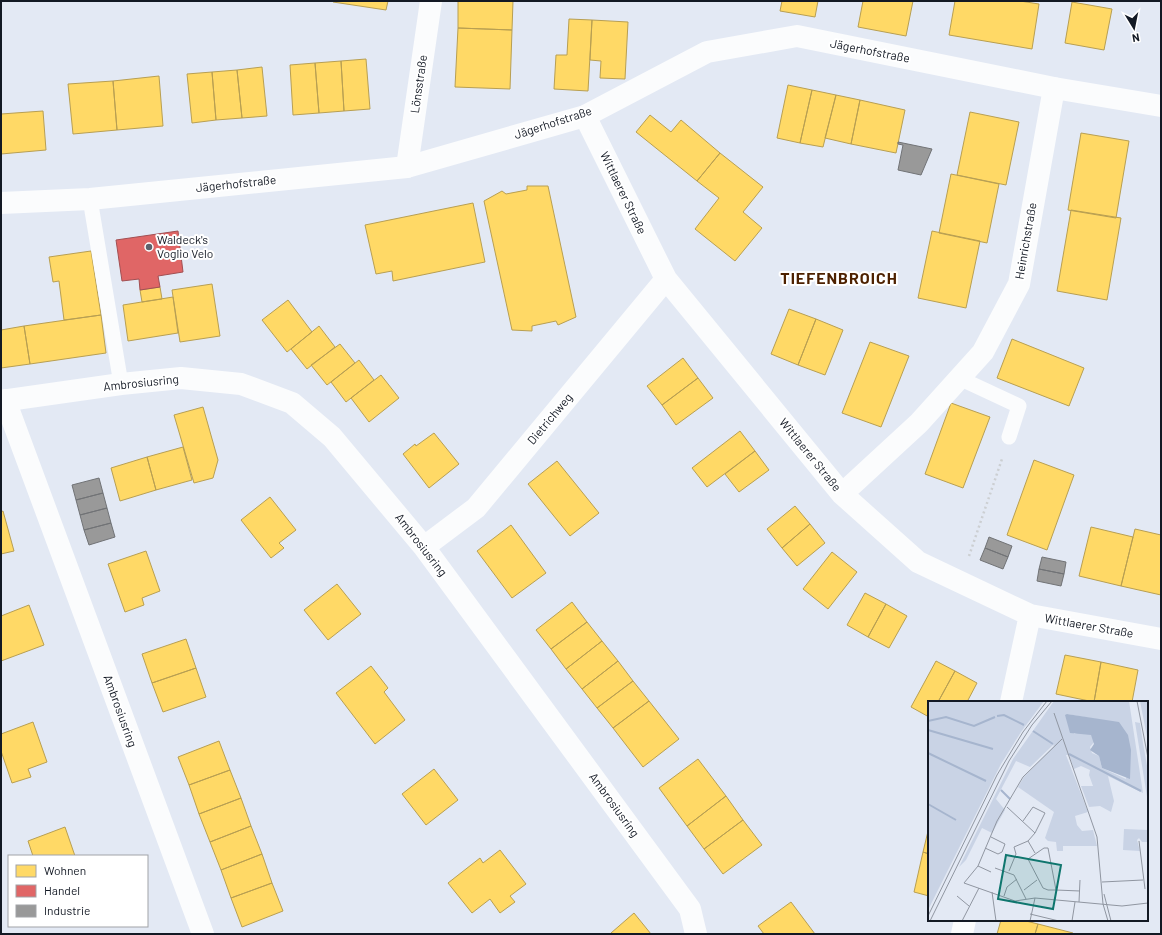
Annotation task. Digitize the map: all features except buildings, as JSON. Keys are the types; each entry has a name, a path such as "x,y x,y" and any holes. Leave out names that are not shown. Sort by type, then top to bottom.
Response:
{"street":[{"name":"Lönsstraße","path":"407,167 431,1"},
{"name":"Jägerhofstraße","path":"1,204 90,198 407,167 585,116 707,52 797,36 1054,88 1161,106"},
{"name":"Heinrichstraße","path":"842,494 919,423 983,352 1019,284 1054,88"},
{"name":"Wittlaerer Straße","path":"585,116 666,279 842,494 918,562 1030,615 1161,639"},
{"name":"Dietrichweg","path":"424,547 476,508 666,279"},
{"name":"Ambrosiusring","path":"203,934 3,401 121,384 181,378 241,384 292,404 332,437 424,547 690,909 696,934"},
{"path":"1011,701 1030,615"},
{"path":"962,934 965,921"}],"lane":[{"path":"90,198 121,384"},
{"path":"959,378 1020,406 1009,437"}],"path":[{"path":"960,582 1009,437"}],"place":[{"name":"Waldeck's Voglio Velo","path":"149,247"}],"district":[{"name":"TIEFENBROICH","path":"839,278"}]}
